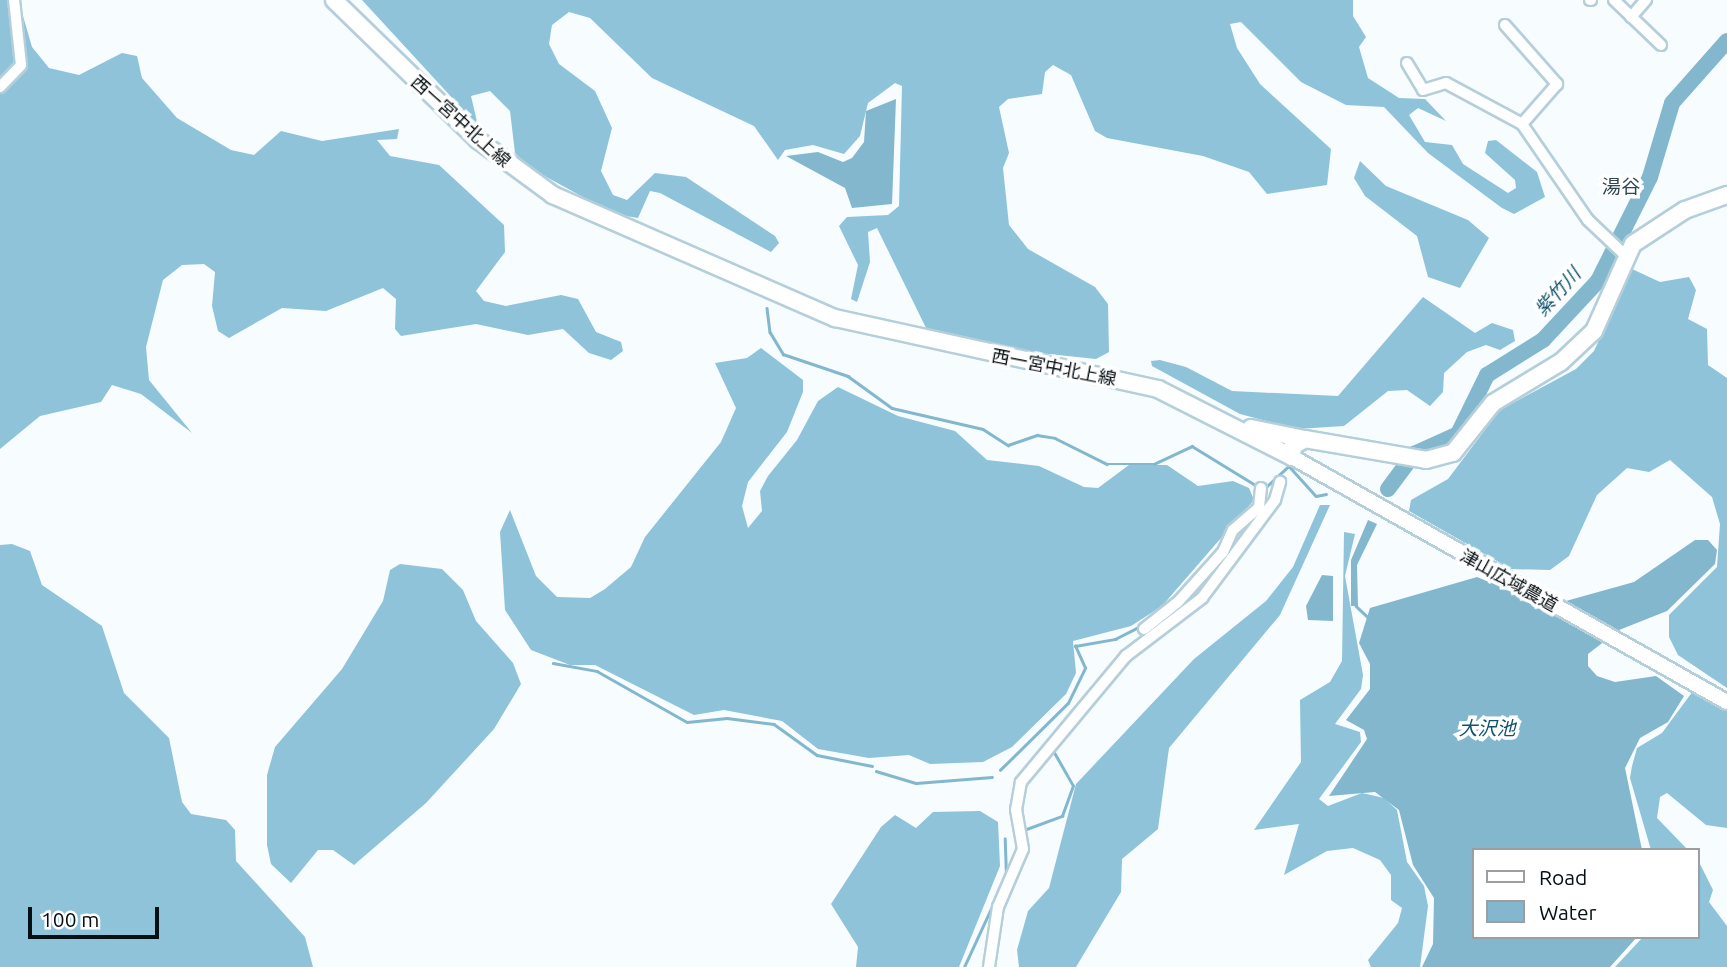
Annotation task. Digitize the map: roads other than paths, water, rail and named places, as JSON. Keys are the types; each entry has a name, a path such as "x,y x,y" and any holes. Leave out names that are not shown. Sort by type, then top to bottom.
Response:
{"main road":[{"name":"西一宮中北上線","path":"334,0 478,141 573,204 868,329 1158,389 1238,427 1292,457"},
{"path":"1238,427 1412,458 1453,453 1500,398 1583,343 1604,317 1621,252 1654,228 1727,195"},
{"path":"1292,457 1293,446 1305,439"}],"street":[{"path":"0,87 21,65 14,0"},
{"path":"1614,0 1661,46"},
{"path":"1631,16 1646,0"},
{"path":"1505,25 1557,84 1522,124"},
{"path":"1407,63 1423,90 1446,83 1522,124 1608,242 1621,252"},
{"name":"津山広域農道","path":"1292,457 1727,702"},
{"path":"989,967 998,907 1023,849 1016,810 1021,782 1126,656 1202,598 1275,500 1280,482"},
{"path":"1144,629 1223,552 1233,530 1259,507 1261,488"}],"water":[{"path":"896,99 892,204 852,208 845,188 786,156 818,152 843,162 852,158 864,142 866,111"},
{"path":"1368,520 1377,524 1357,565 1358,606 1351,606 1351,560"},
{"name":"大沢池","path":"1695,540 1708,540 1717,550 1715,564 1667,611 1619,630 1588,654 1588,666 1597,676 1615,682 1656,676 1684,696 1668,722 1640,738 1625,768 1642,848 1472,848 1472,939 1635,939 1610,967 1422,967 1433,944 1434,898 1413,865 1399,810 1375,792 1329,796 1367,739 1364,730 1346,720 1370,689 1370,664 1359,643 1370,608 1477,577 1548,606 1634,582"},
{"path":"1322,575 1333,576 1333,621 1308,620 1306,606"}],"waterway":[{"name":"紫竹川","path":"1388,489 1414,454 1458,434 1487,375 1543,340 1598,281 1650,177 1672,103 1727,41"},
{"path":"767,308 770,332 783,354 848,376 892,408 983,429 1008,445 1037,435 1055,438 1107,464 1154,464 1192,446 1257,486"},
{"path":"1265,488 1289,466 1316,496 1326,494"},
{"path":"1201,569 1211,558"},
{"path":"1356,606 1369,618"},
{"path":"1000,770 1068,703 1085,668 1075,646 1115,639 1141,626"},
{"path":"553,663 597,671 687,722 727,718 774,724 817,755 872,766"},
{"path":"1021,831 1062,816 1073,786 1053,751"},
{"path":"876,771 916,783 992,777"},
{"path":"964,967 1006,876 1005,839"}],"district":[{"name":"湯谷","path":"1621,187"}]}
